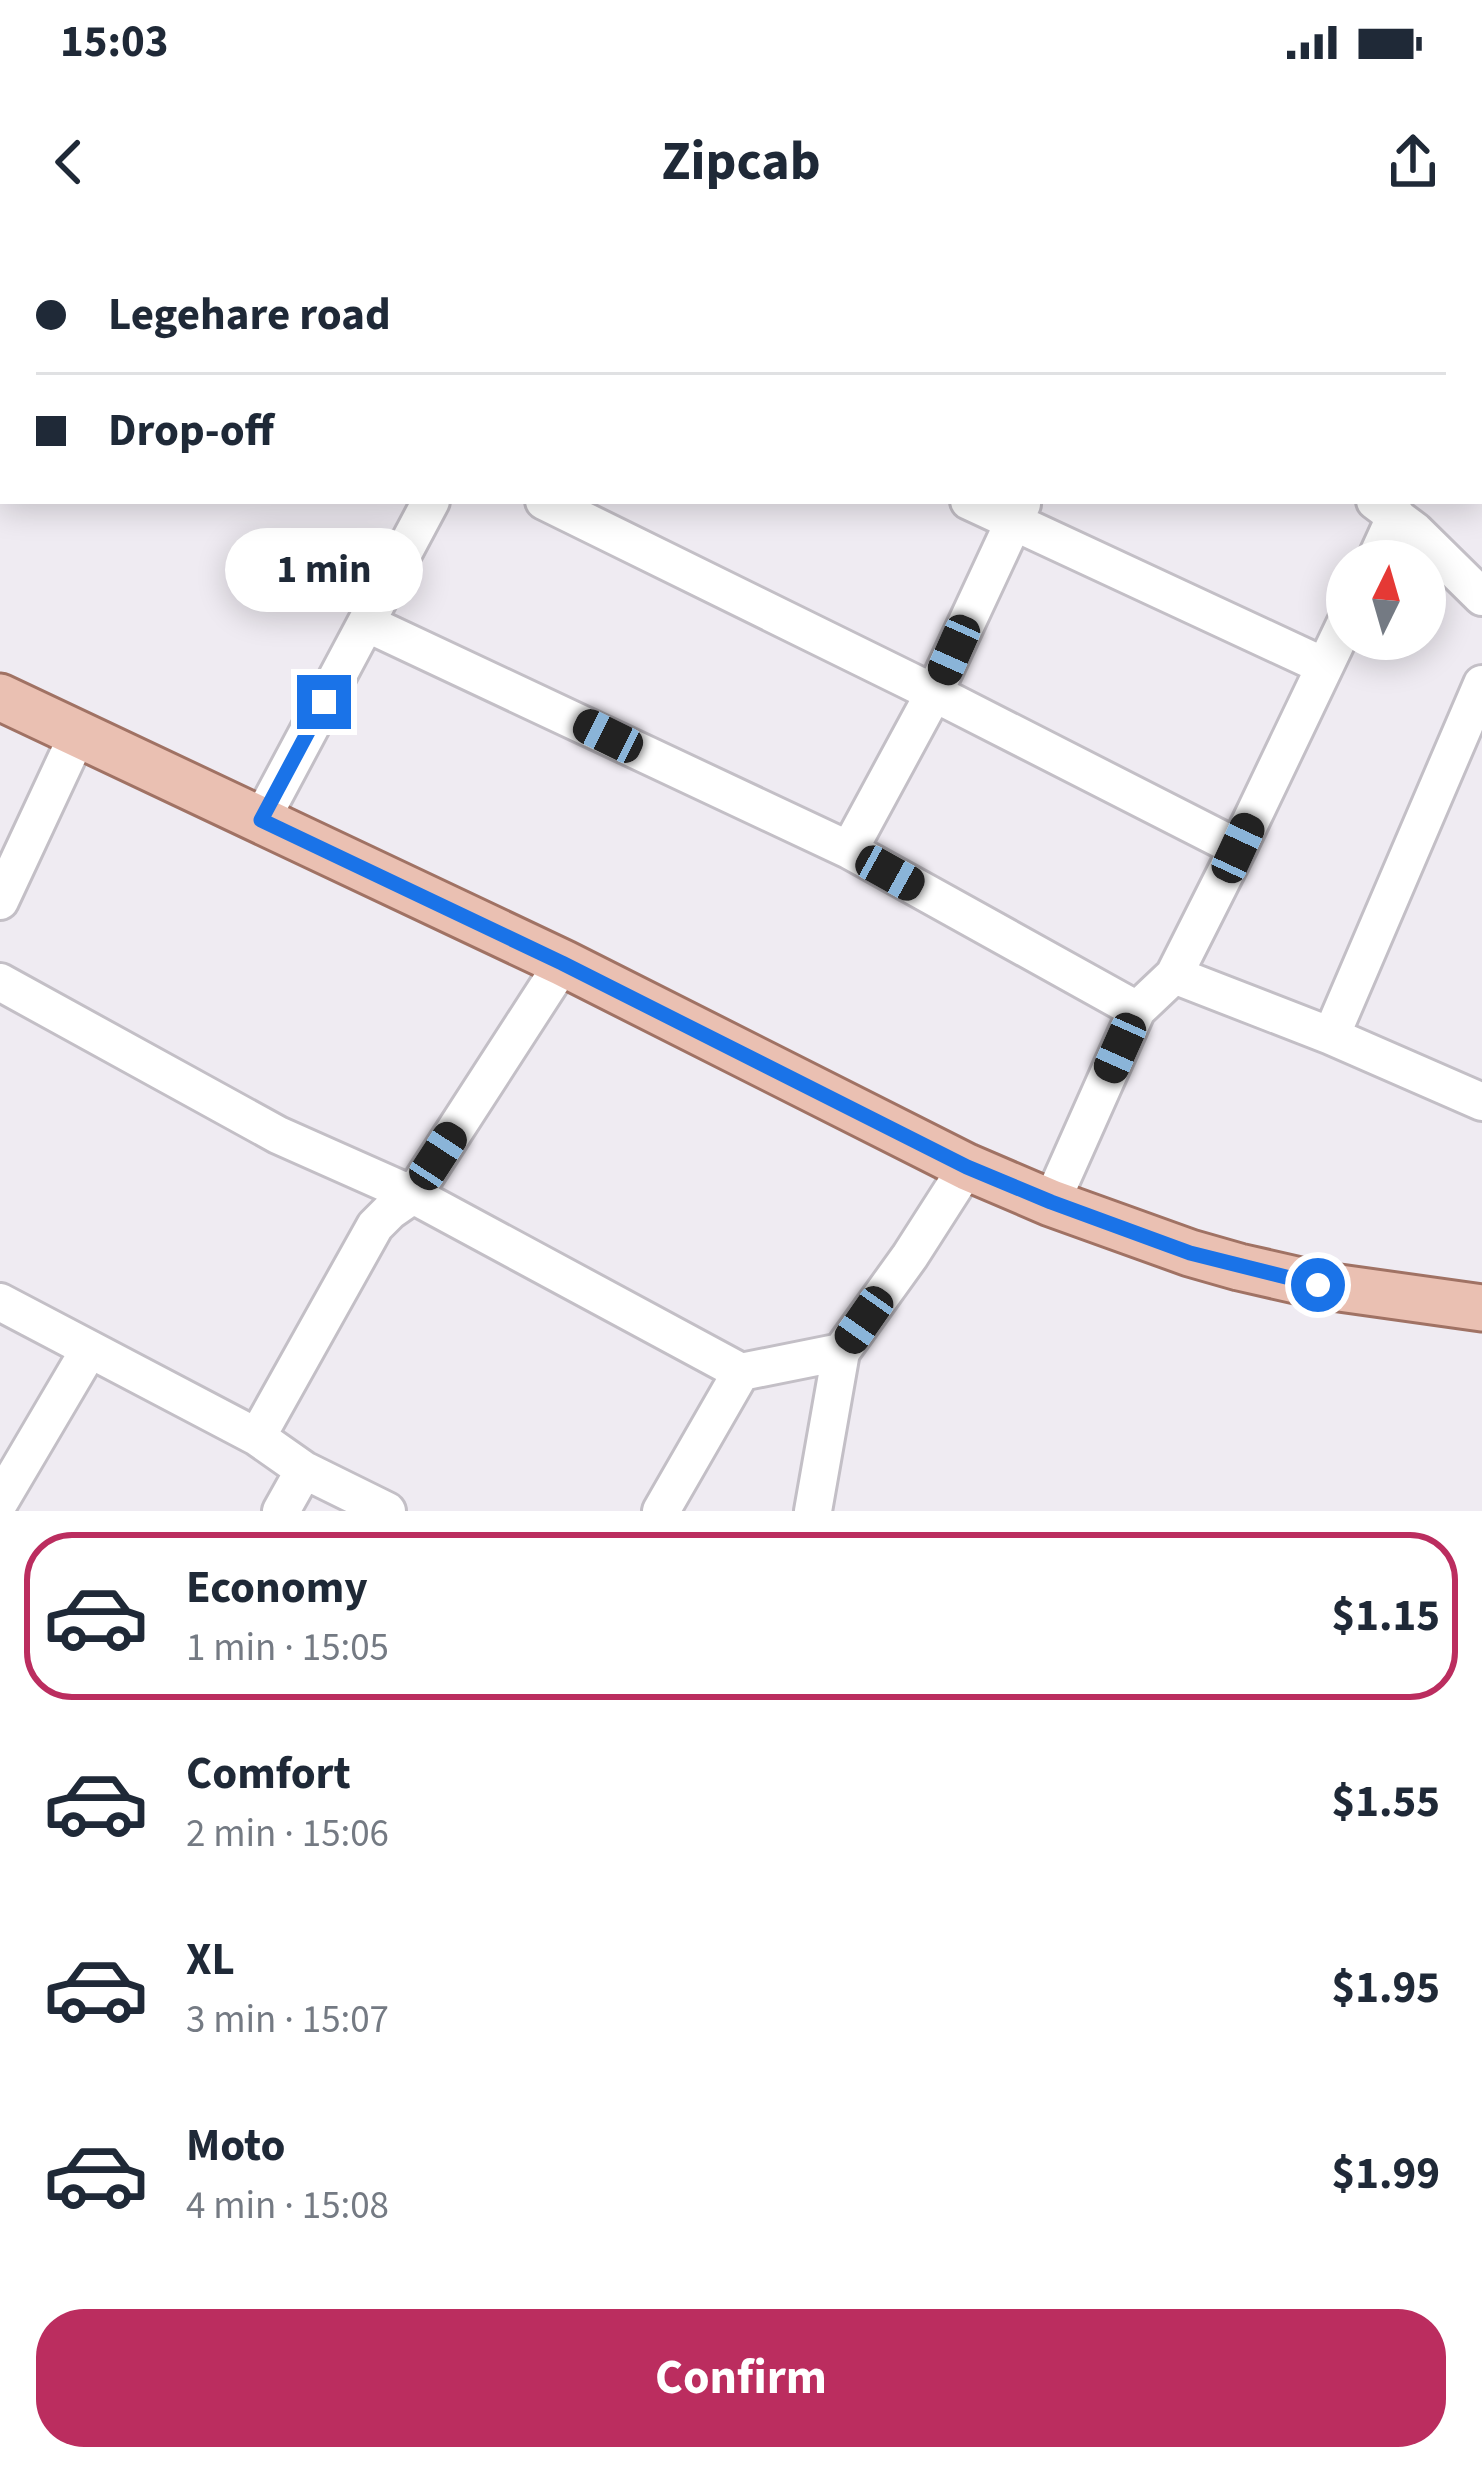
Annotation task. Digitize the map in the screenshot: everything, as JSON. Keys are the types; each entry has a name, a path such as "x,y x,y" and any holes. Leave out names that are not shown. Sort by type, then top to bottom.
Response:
{"main road":[{"path":"0,697 562,963 967,1167 1051,1202 1239,1267 1318,1285 1482,1307"}],"street":[{"path":"261,820 429,504"},
{"path":"550,504 1238,848"},
{"path":"982,504 1018,512 1324,666"},
{"path":"849,850 934,693 1018,512"},
{"path":"1388,540 1404,512 1482,597"},
{"path":"366,622 849,850 1137,1010"},
{"path":"1051,1202 1137,1010 1174,975 1327,660"},
{"path":"1331,1036 1482,684"},
{"path":"0,902 77,736"},
{"path":"257,1437 375,1226 413,1195 562,963"},
{"path":"1174,975 1479,1092"},
{"path":"0,982 278,1135 413,1195 741,1372 841,1352"},
{"path":"813,1511 841,1352 967,1167"},
{"path":"0,1302 257,1437 304,1470 388,1511"},
{"path":"0,1501 89,1350"},
{"path":"661,1511 741,1372"},
{"path":"281,1511 304,1470"}],"route":[{"path":"324,702 261,820 562,963 967,1167 1190,1253 1318,1285"}]}
